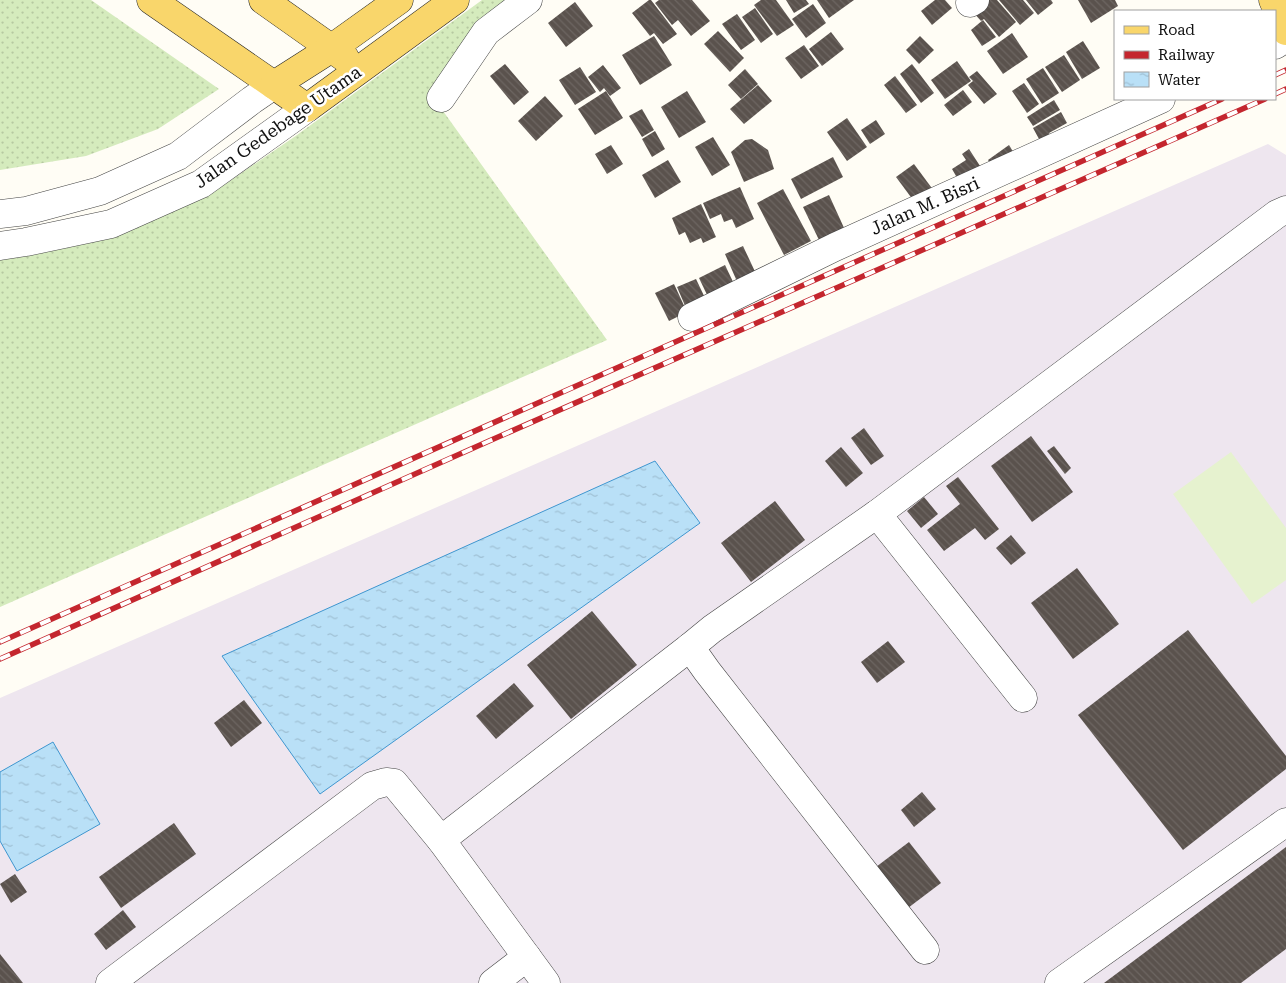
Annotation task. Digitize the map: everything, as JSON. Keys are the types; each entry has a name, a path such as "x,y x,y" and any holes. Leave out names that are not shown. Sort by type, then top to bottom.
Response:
{"main road":[{"path":"151,0 307,108"},
{"path":"263,0 361,69"},
{"name":"Jalan Gedebage Utama","path":"274,86 332,48 399,0"},
{"name":"Jalan Gedebage Utama","path":"307,108 456,0"},
{"path":"1278,2 1286,30"}],"street":[{"path":"441,98 486,32 528,0"},
{"name":"Jalan Gedebage Utama","path":"0,214 26,211 100,191 178,156 252,100 274,86"},
{"name":"Jalan M. Bisri","path":"692,317 835,247 1159,100"},
{"name":"Jalan Gedebage Utama","path":"0,246 111,224 201,184 307,108"},
{"path":"440,840 712,629 877,514 1277,214 1286,210"},
{"path":"877,514 1023,698"},
{"path":"690,647 925,950"},
{"path":"110,983 372,786 386,782 394,783 440,840 546,983"},
{"path":"1059,983 1286,822"},
{"path":"493,983 527,957"}],"shaded area":[{"path":"1268,144 1286,155 1286,983 0,983 0,698"}],"green space":[{"path":"0,0 91,0 219,89 158,129 86,156 0,170"},
{"path":"482,0 504,0 507,4 433,97 607,340 0,607 0,260 27,256 208,196 297,135"},
{"path":"1231,452 1286,528 1286,580 1252,604 1173,494"}],"water":[{"path":"655,461 700,523 320,794 222,656"},
{"path":"53,742 100,824 17,871 0,841 0,772"}],"building":[{"path":"651,0 677,34 663,44 654,33 650,36 632,13"},
{"path":"659,0 692,0 710,21 691,36 678,20 672,25 655,3"},
{"path":"761,0 776,0 794,25 777,36 754,5"},
{"path":"786,0 806,0 809,4 794,13"},
{"path":"817,0 854,0 829,18"},
{"path":"935,0 945,0 952,8 932,25 921,11"},
{"path":"986,0 997,0 1016,22 999,37 984,19 981,21 972,11"},
{"path":"999,0 1023,0 1034,13 1020,25"},
{"path":"1026,0 1051,0 1053,3 1038,15"},
{"path":"1078,0 1115,0 1118,6 1091,23"},
{"path":"575,2 593,26 566,47 548,23"},
{"path":"813,4 826,23 806,38 792,19"},
{"path":"755,8 773,34 761,43 742,17"},
{"path":"737,14 755,40 741,50 722,24"},
{"path":"983,20 996,37 982,46 971,30"},
{"path":"718,31 744,58 730,72 704,44"},
{"path":"831,32 844,49 822,66 809,49"},
{"path":"1012,33 1028,57 1003,74 987,51"},
{"path":"654,36 672,65 640,85 622,55"},
{"path":"920,36 934,50 919,64 906,50"},
{"path":"1083,41 1100,68 1082,79 1066,52"},
{"path":"804,45 819,66 801,79 785,58"},
{"path":"1064,55 1080,80 1062,92 1045,67"},
{"path":"957,61 971,81 945,99 931,80"},
{"path":"505,64 529,92 514,105 490,76"},
{"path":"912,64 934,93 921,103 900,74"},
{"path":"603,65 621,88 610,96 604,88 600,92 588,77"},
{"path":"580,67 596,92 575,105 559,80"},
{"path":"1043,68 1059,93 1042,104 1026,79"},
{"path":"745,69 758,84 741,99 728,85"},
{"path":"977,71 997,94 984,104 968,85 973,81 969,77"},
{"path":"895,76 917,105 906,113 884,85"},
{"path":"1024,83 1039,104 1027,113 1012,91"},
{"path":"758,85 772,101 744,124 730,109"},
{"path":"963,90 972,102 953,116 944,105"},
{"path":"606,91 623,118 595,135 578,109"},
{"path":"687,91 706,122 679,138 661,107"},
{"path":"545,96 563,116 536,141 518,121"},
{"path":"1054,100 1060,110 1033,126 1027,117"},
{"path":"642,109 654,130 642,137 629,116"},
{"path":"1061,112 1067,123 1049,133 1055,144 1045,150 1033,128"},
{"path":"847,118 867,147 847,161 827,132"},
{"path":"876,120 885,134 870,144 861,130"},
{"path":"655,131 665,149 652,157 642,139"},
{"path":"713,137 730,165 712,176 695,147"},
{"path":"752,139 768,150 774,169 744,182 731,152 745,140"},
{"path":"611,145 623,164 607,174 595,154"},
{"path":"1009,145 1017,158 996,172 988,160"},
{"path":"969,149 982,169 960,183 952,169 966,160 962,154"},
{"path":"833,157 843,177 801,199 791,179"},
{"path":"668,160 681,182 655,198 642,175"},
{"path":"914,164 934,191 916,204 896,177"},
{"path":"740,187 754,219 736,228 732,219 724,222 721,214 710,219 703,203"},
{"path":"783,189 811,241 784,255 757,203"},
{"path":"829,195 845,230 820,242 803,207"},
{"path":"701,204 716,237 703,243 701,238 690,243 685,232 679,235 672,218"},
{"path":"743,246 758,278 739,286 725,254"},
{"path":"725,265 735,286 709,299 699,278"},
{"path":"696,279 706,300 686,308 677,287"},
{"path":"674,284 687,312 669,321 655,293"},
{"path":"864,428 884,456 871,465 851,438"},
{"path":"1031,436 1073,492 1032,522 991,466"},
{"path":"1054,446 1071,468 1065,474 1047,451"},
{"path":"841,447 863,473 846,487 825,461"},
{"path":"958,477 999,529 985,540 975,528 944,551 927,530 960,504 946,486"},
{"path":"924,497 938,514 921,528 907,511"},
{"path":"775,501 805,540 751,582 721,543"},
{"path":"1011,535 1026,553 1011,565 996,548"},
{"path":"1077,568 1119,624 1073,659 1031,603"},
{"path":"592,611 637,665 571,719 527,665"},
{"path":"1188,630 1286,756 1286,769 1183,850 1078,715"},
{"path":"888,641 905,662 877,683 861,662"},
{"path":"514,683 534,706 496,739 476,716"},
{"path":"244,700 262,723 231,747 214,723"},
{"path":"922,792 936,809 914,827 901,810"},
{"path":"174,823 196,854 121,908 99,877"},
{"path":"909,842 941,883 904,911 872,870"},
{"path":"1286,847 1286,949 1241,983 1104,983"},
{"path":"15,874 27,892 11,903 0,884"},
{"path":"123,910 136,927 106,950 94,934"},
{"path":"0,954 23,983 0,983"}],"railway":[{"path":"1276,75 1286,70"},
{"path":"1276,94 1286,89"},
{"path":"0,642 1220,100"},
{"path":"0,659 1263,100"}]}
